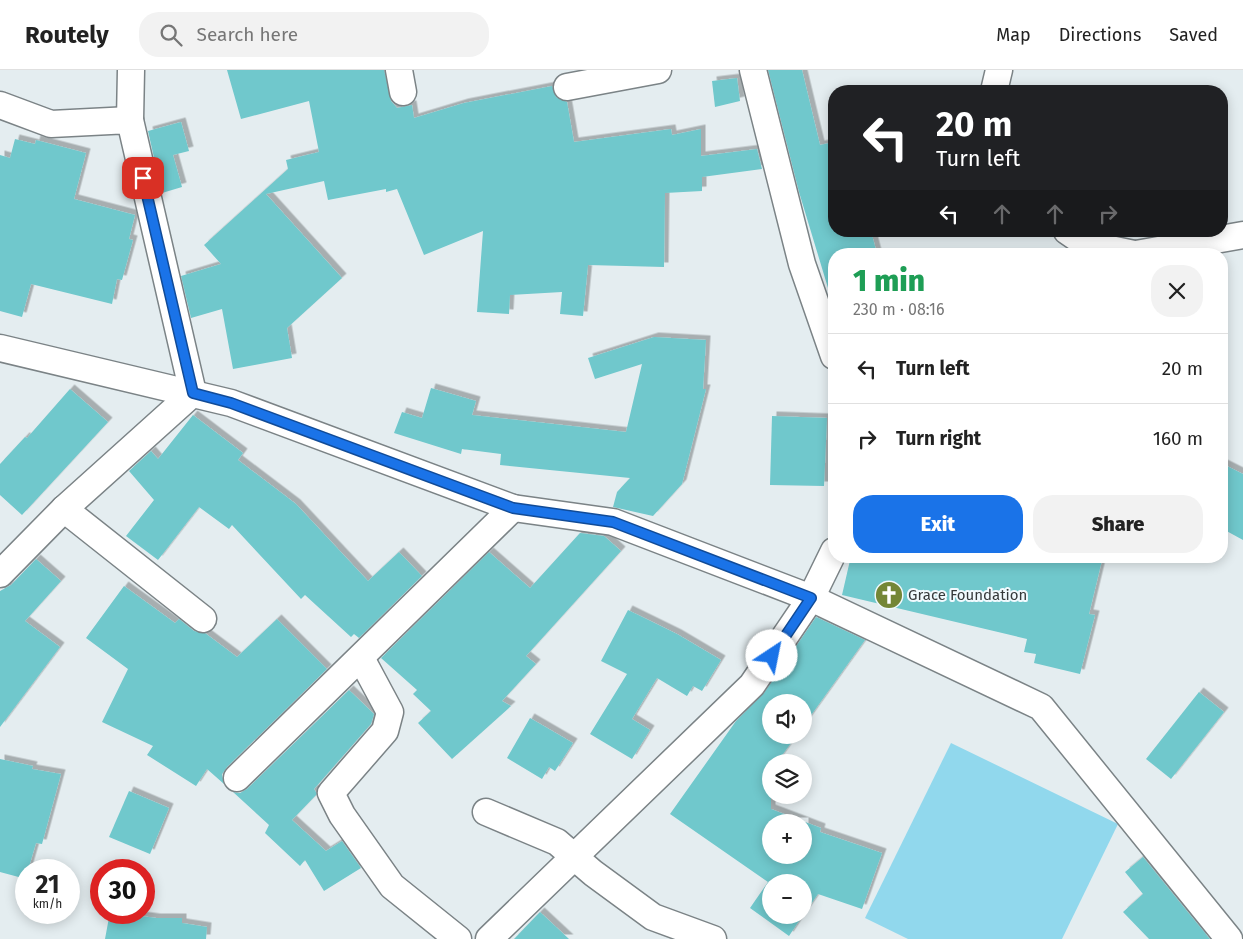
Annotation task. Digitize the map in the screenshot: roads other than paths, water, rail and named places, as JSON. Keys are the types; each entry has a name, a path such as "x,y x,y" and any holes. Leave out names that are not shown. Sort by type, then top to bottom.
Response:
{"street":[{"path":"130,70 130,120 193,393"},
{"path":"567,87 658,70"},
{"path":"753,70 802,264 828,339"},
{"path":"995,85 999,70"},
{"path":"0,105 50,124 130,120"},
{"path":"1171,248 1243,236"},
{"path":"1076,237 1086,244 1106,248"},
{"path":"0,348 231,403 513,508 613,522 811,598 1041,707 1229,939"},
{"path":"0,574 64,509 193,393"},
{"path":"237,778 513,508"},
{"path":"64,509 203,618"},
{"path":"489,939 752,685 811,598 828,563"},
{"path":"361,658 390,712 386,731 330,793 342,815 392,886 458,939"},
{"path":"486,812 558,842 574,857 653,917 713,939"}],"place":[{"name":"Grace Foundation","path":"889,595"}]}
